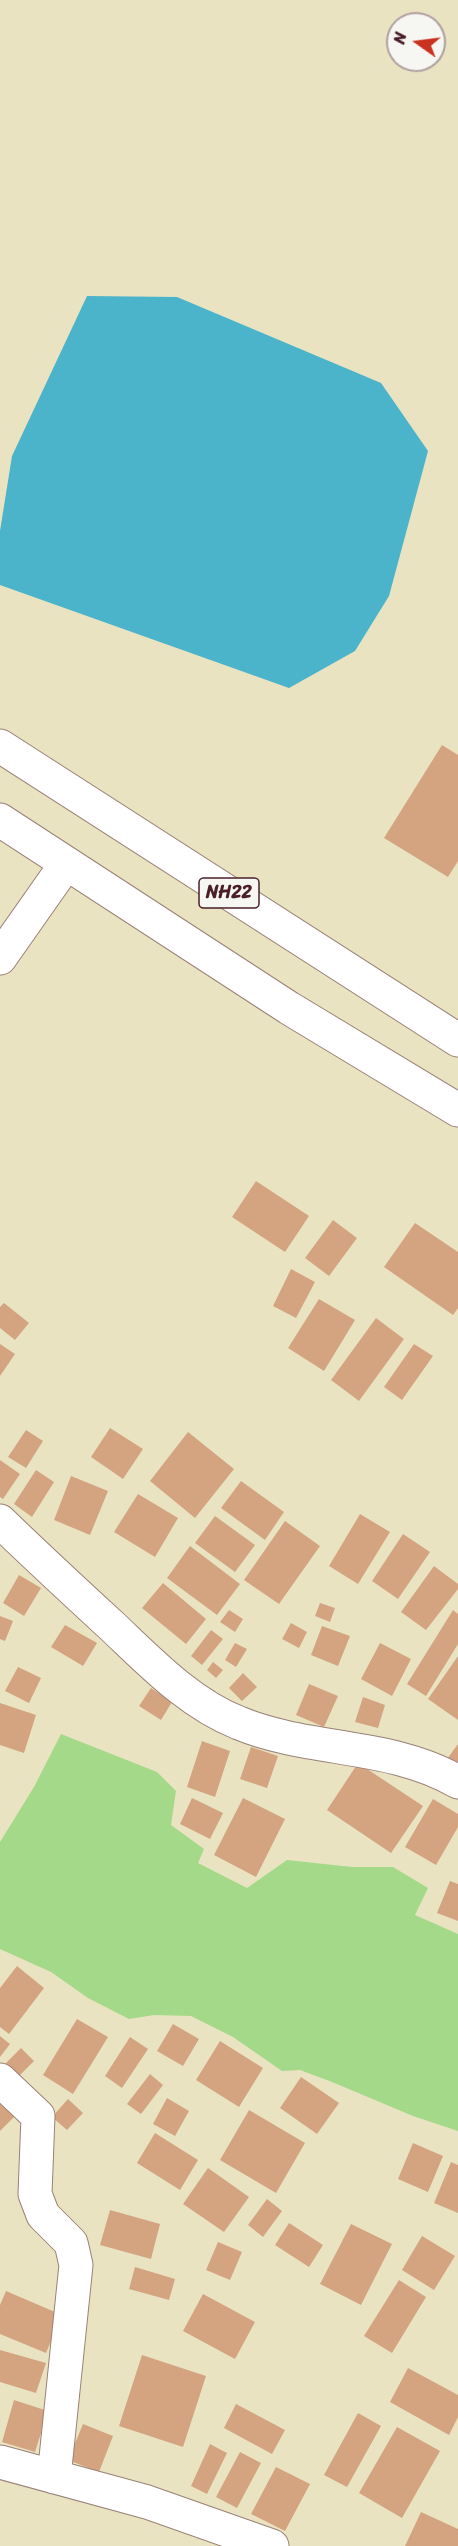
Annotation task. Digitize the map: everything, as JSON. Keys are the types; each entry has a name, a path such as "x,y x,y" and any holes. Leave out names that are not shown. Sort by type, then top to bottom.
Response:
{"main road":[{"name":"NH22","path":"0,746 458,1040"},
{"path":"0,820 289,1008 458,1110"},
{"path":"0,958 66,864"},
{"path":"0,1521 152,1664 200,1702 238,1723 284,1738 344,1747 438,1770 458,1782"},
{"path":"0,2080 38,2116 35,2194 43,2215 71,2243 76,2265 54,2477"},
{"path":"0,2462 147,2502 272,2546"}],"green space":[{"path":"61,1734 157,1772 176,1791 171,1825 204,1849 198,1863 247,1888 287,1860 352,1867 393,1867 428,1888 415,1915 458,1934 458,2131 413,2116 300,2070 282,2071 233,2037 191,2016 154,2015 129,2019 88,1998 51,1972 0,1949 0,1842 34,1787"}],"water":[{"path":"87,296 177,297 381,383 428,451 389,596 355,651 289,688 0,585 0,531 12,456"}],"building":[{"path":"442,745 458,755 458,861 448,877 384,838"},
{"path":"256,1181 309,1216 285,1252 232,1217"},
{"path":"333,1220 357,1238 329,1276 305,1258"},
{"path":"415,1223 458,1252 458,1308 453,1315 384,1267"},
{"path":"291,1269 315,1282 296,1318 273,1306"},
{"path":"319,1299 355,1320 324,1371 288,1348"},
{"path":"4,1303 29,1323 15,1340 0,1328 0,1307"},
{"path":"376,1318 404,1339 359,1401 331,1380"},
{"path":"0,1344 15,1354 0,1376"},
{"path":"414,1344 433,1356 402,1400 384,1387"},
{"path":"110,1428 143,1449 123,1479 91,1457"},
{"path":"26,1430 43,1441 26,1468 8,1457"},
{"path":"188,1432 234,1469 195,1518 150,1481"},
{"path":"0,1460 20,1474 3,1499 0,1497"},
{"path":"36,1470 54,1482 32,1517 14,1504"},
{"path":"71,1476 108,1491 90,1535 54,1520"},
{"path":"241,1481 284,1512 265,1540 221,1508"},
{"path":"138,1494 178,1518 155,1557 114,1532"},
{"path":"360,1514 390,1532 358,1584 329,1566"},
{"path":"215,1516 255,1545 235,1572 195,1543"},
{"path":"285,1521 320,1546 279,1604 244,1580"},
{"path":"403,1534 430,1552 398,1599 372,1581"},
{"path":"190,1546 240,1584 217,1615 167,1578"},
{"path":"434,1566 458,1584 458,1589 426,1630 401,1612"},
{"path":"19,1575 41,1588 24,1616 3,1603"},
{"path":"163,1583 206,1619 186,1644 142,1608"},
{"path":"320,1603 335,1608 330,1622 315,1616"},
{"path":"229,1610 243,1619 235,1632 220,1622"},
{"path":"453,1610 458,1614 458,1644 426,1696 407,1684"},
{"path":"0,1616 13,1621 5,1641 0,1639"},
{"path":"291,1623 307,1632 299,1648 282,1639"},
{"path":"65,1625 97,1643 83,1666 51,1647"},
{"path":"322,1626 350,1636 338,1666 311,1655"},
{"path":"211,1630 223,1639 202,1665 191,1656"},
{"path":"235,1643 247,1649 236,1667 225,1660"},
{"path":"380,1643 411,1659 392,1696 361,1679"},
{"path":"458,1656 458,1720 428,1699"},
{"path":"213,1662 223,1670 216,1678 207,1670"},
{"path":"18,1667 41,1678 29,1703 5,1691"},
{"path":"243,1673 257,1687 242,1701 229,1688"},
{"path":"309,1684 338,1696 324,1727 296,1715"},
{"path":"151,1688 172,1702 161,1720 139,1706"},
{"path":"363,1697 385,1705 378,1728 355,1722"},
{"path":"0,1703 36,1715 24,1753 0,1745"},
{"path":"202,1741 230,1751 215,1797 187,1787"},
{"path":"458,1744 458,1766 447,1759"},
{"path":"251,1747 278,1756 267,1788 240,1779"},
{"path":"358,1763 423,1806 391,1853 327,1810"},
{"path":"192,1798 223,1813 210,1839 180,1824"},
{"path":"243,1798 285,1819 256,1877 214,1855"},
{"path":"433,1799 458,1814 458,1827 436,1865 405,1847"},
{"path":"450,1881 458,1884 458,1921 437,1913"},
{"path":"17,1966 44,1988 9,2034 0,2027 0,1988"},
{"path":"77,2019 108,2037 73,2094 43,2075"},
{"path":"173,2024 199,2039 183,2066 157,2051"},
{"path":"0,2036 10,2044 0,2057"},
{"path":"130,2037 148,2049 122,2088 105,2076"},
{"path":"220,2041 263,2068 239,2107 196,2080"},
{"path":"21,2048 34,2061 18,2077 5,2064"},
{"path":"150,2074 163,2085 141,2114 127,2104"},
{"path":"301,2077 339,2103 317,2134 280,2108"},
{"path":"0,2093 19,2112 0,2131"},
{"path":"167,2098 189,2111 175,2136 153,2124"},
{"path":"68,2099 83,2113 67,2130 52,2117"},
{"path":"249,2110 305,2143 276,2193 220,2160"},
{"path":"155,2133 198,2160 180,2190 137,2163"},
{"path":"413,2143 443,2156 428,2192 398,2179"},
{"path":"451,2162 458,2165 458,2213 434,2203"},
{"path":"208,2168 249,2197 224,2232 183,2204"},
{"path":"267,2199 282,2211 263,2237 248,2225"},
{"path":"110,2210 160,2224 151,2259 100,2245"},
{"path":"289,2223 323,2245 309,2267 275,2245"},
{"path":"351,2224 392,2244 361,2305 320,2284"},
{"path":"422,2236 455,2256 434,2290 402,2270"},
{"path":"218,2242 242,2252 230,2280 206,2270"},
{"path":"135,2267 175,2279 169,2300 129,2289"},
{"path":"399,2280 426,2297 392,2353 364,2336"},
{"path":"6,2291 62,2315 46,2353 0,2334 0,2305"},
{"path":"203,2294 255,2322 235,2359 183,2331"},
{"path":"0,2350 46,2363 36,2393 0,2382"},
{"path":"142,2355 206,2376 183,2447 119,2426"},
{"path":"408,2368 458,2395 458,2417 449,2435 390,2402"},
{"path":"14,2400 48,2411 35,2452 2,2442"},
{"path":"236,2404 285,2430 272,2454 224,2428"},
{"path":"358,2413 381,2426 347,2487 324,2475"},
{"path":"83,2424 113,2436 99,2472 68,2460"},
{"path":"397,2427 440,2451 402,2518 359,2493"},
{"path":"210,2444 227,2453 207,2494 191,2486"},
{"path":"240,2452 261,2463 237,2508 216,2497"},
{"path":"276,2467 310,2484 285,2531 251,2514"},
{"path":"421,2512 458,2529 458,2546 405,2546"}]}
